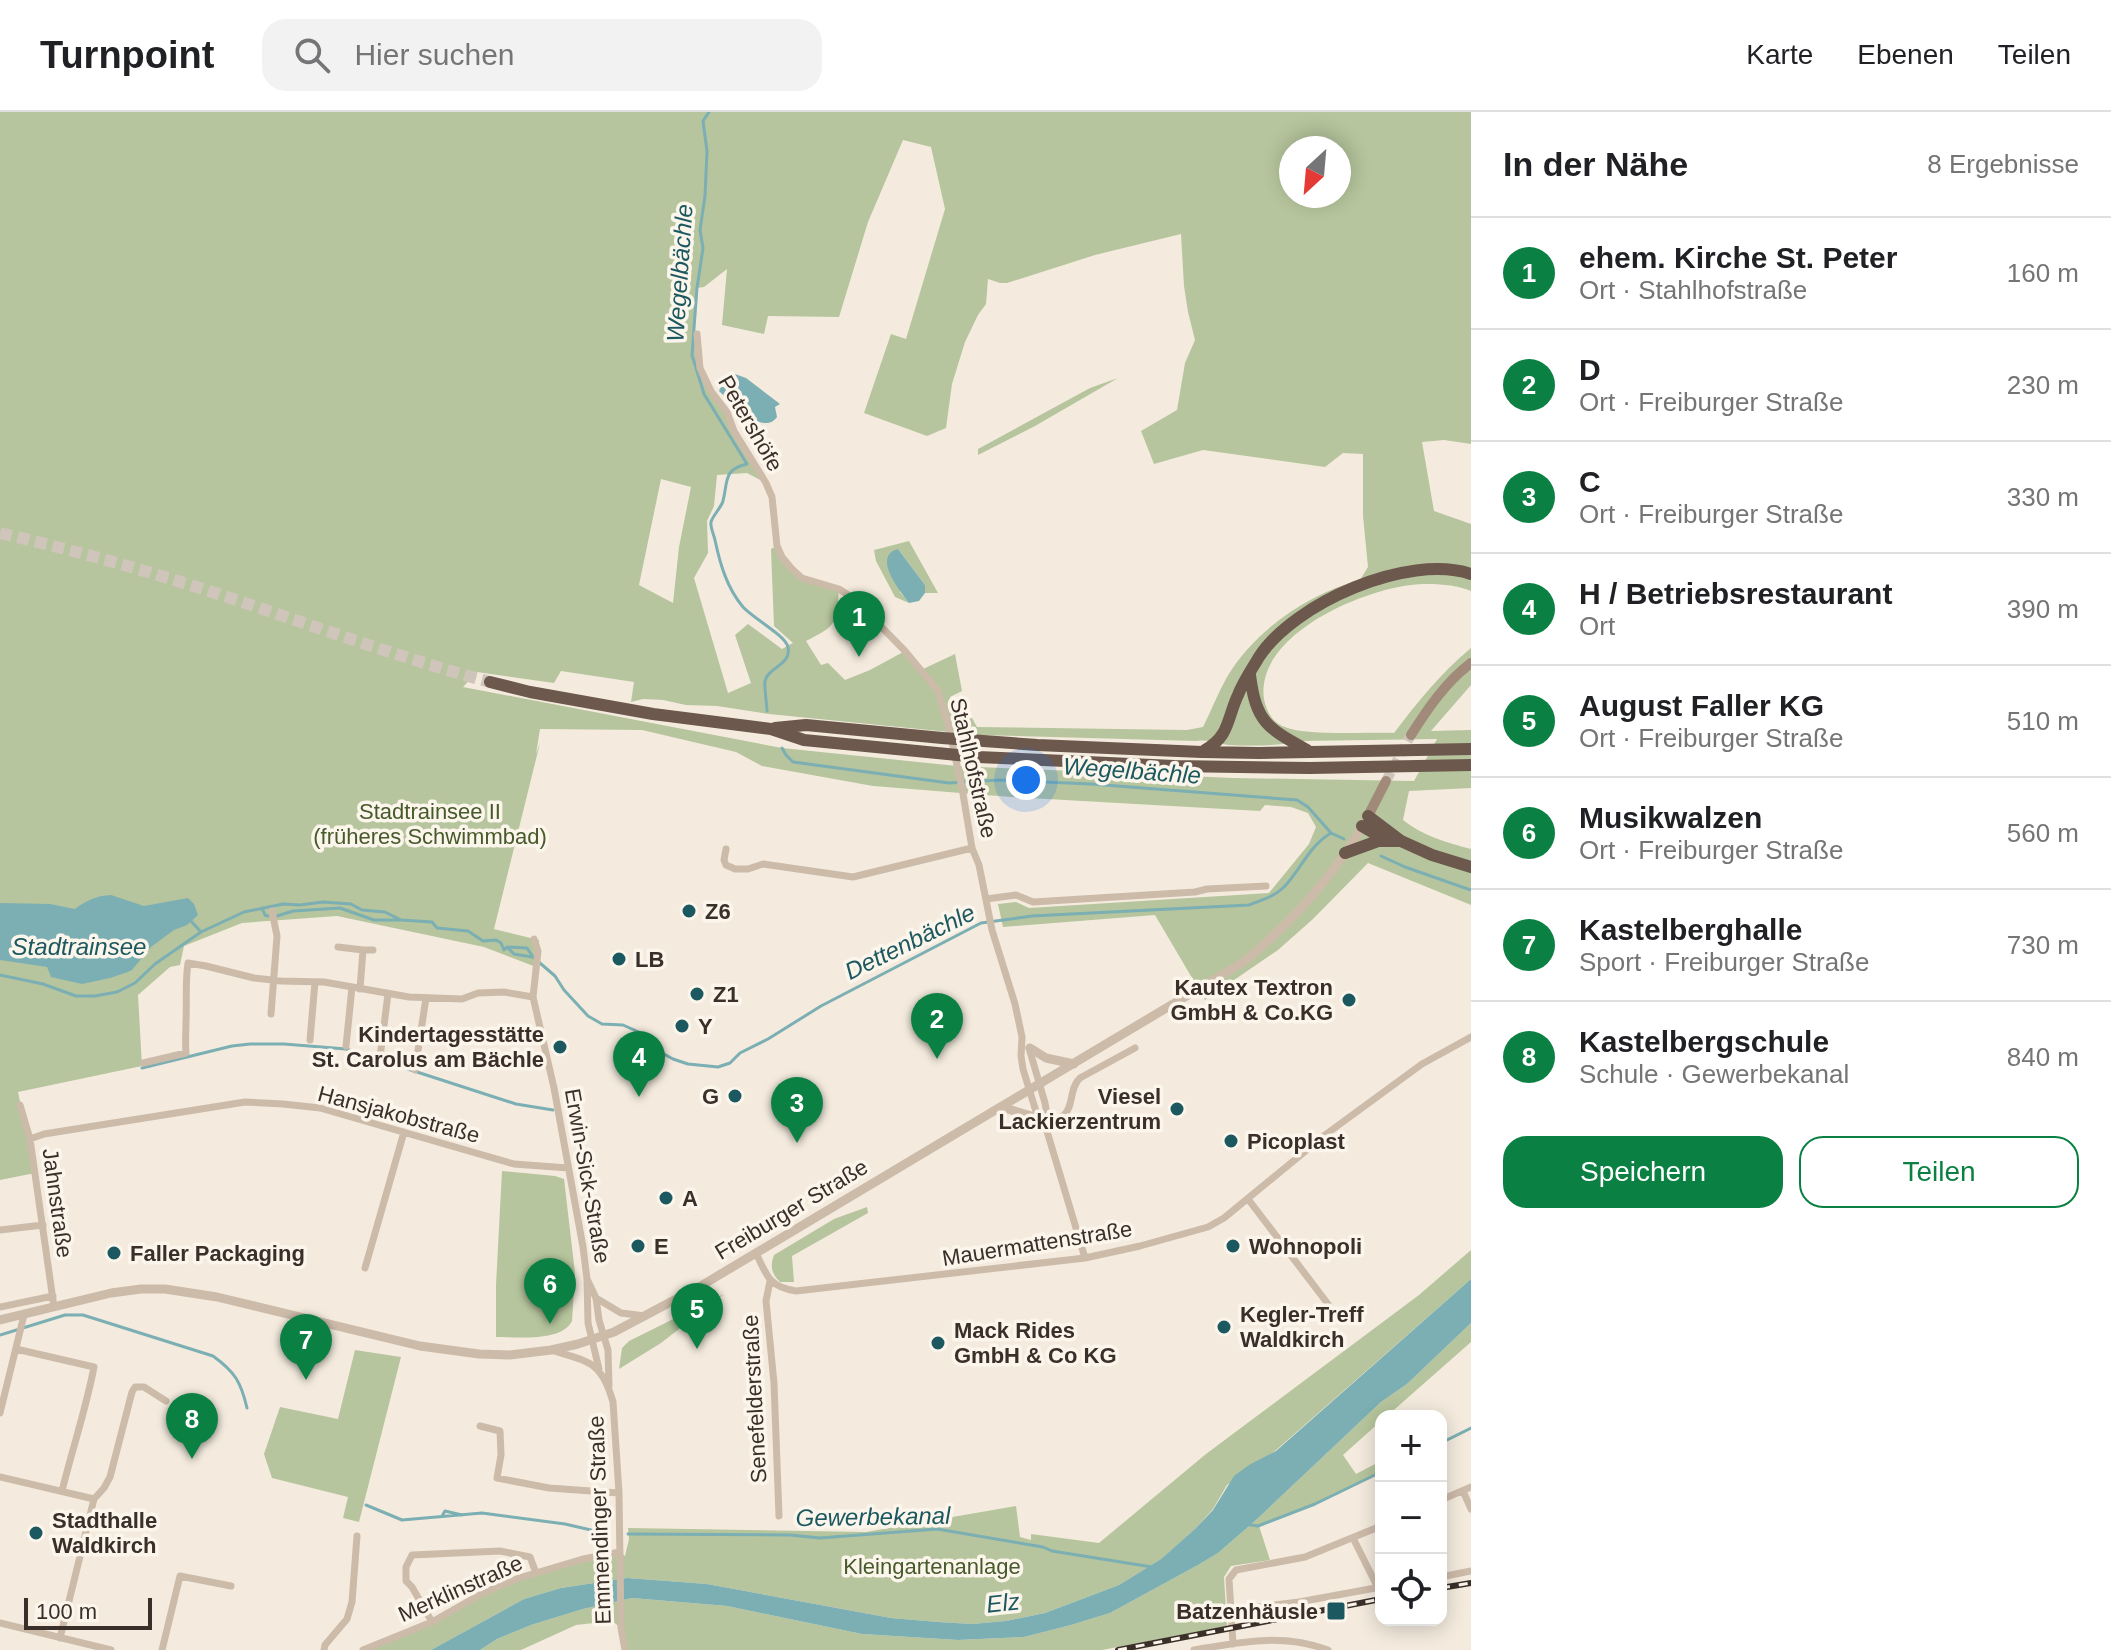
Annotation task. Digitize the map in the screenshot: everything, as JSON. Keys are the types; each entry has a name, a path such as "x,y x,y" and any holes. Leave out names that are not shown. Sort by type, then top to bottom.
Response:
{"highway":[{"path":"1202,752 1223,737 1242,684 1260,656 1294,620 1347,591 1401,573 1449,570 1471,574"},
{"path":"1250,675 1261,718 1276,733 1309,752"},
{"path":"490,682 653,714 771,729 804,740 978,757 1174,766 1471,765"},
{"path":"771,729 806,725 942,738 1202,752 1471,749"},
{"path":"1365,821 1394,841 1471,867"},
{"path":"1345,853 1378,841 1394,841"}],"main road":[{"path":"1411,735 1432,702 1471,663"},
{"name":"Freiburger Straße","path":"1365,821 1386,781"}],"street":[{"name":"Petershöfe","path":"697,334 698,362 705,380 727,412 734,431 772,497 777,546 782,557 802,578 839,589"},
{"name":"Stahlhofstraße","path":"839,589 854,599 905,651 938,691 992,930 1040,1084 1047,1115 1042,1121 1029,1090 1021,1056 1026,1044"},
{"name":"Freiburger Straße","path":"0,1307 141,1289 165,1289 217,1297 446,1351 510,1355 551,1350 604,1336 647,1316 756,1253 1245,961 1293,919 1324,883 1365,821"},
{"path":"726,849 726,865 735,869 763,864 853,877 972,848"},
{"path":"986,899 1016,895 1033,902 1266,886"},
{"path":"271,1014 277,936 272,911"},
{"name":"Erwin-Sick-Straße","path":"534,939 538,951 533,997 555,1090 587,1279 586,1304 591,1340"},
{"path":"338,947 373,950"},
{"path":"346,1046 363,950"},
{"path":"143,1063 186,1053 184,1032 187,1024 188,963 254,978 315,982 426,998 462,999 478,993 504,992 533,997"},
{"path":"310,1040 315,982"},
{"path":"380,1057 388,994"},
{"path":"415,1070 426,998"},
{"name":"Mauermattenstraße","path":"770,1281 777,1287 796,1291 965,1273 1085,1258 1208,1227 1224,1218 1325,1135 1422,1064 1471,1037"},
{"path":"1026,1044 1046,1058 1074,1064"},
{"path":"1001,1107 1042,1121 1065,1114 1074,1084 1080,1078 1135,1048"},
{"name":"Hansjakobstraße","path":"30,1139 44,1134 245,1102 283,1104 320,1108 514,1164 568,1168"},
{"name":"Jahnstraße","path":"20,1105 30,1139 53,1301"},
{"path":"1042,1121 1085,1258"},
{"path":"365,1268 404,1132"},
{"path":"1248,1199 1328,1304"},
{"path":"0,1230 43,1225"},
{"path":"756,1253 770,1281"},
{"name":"Erwin-Sick-Straße","path":"587,1279 596,1298 604,1336"},
{"name":"Senefelderstraße","path":"770,1281 766,1301 774,1383 779,1516"},
{"path":"596,1298 621,1313 647,1316"},
{"name":"Freiburger Straße","path":"0,1320 23,1319 53,1301"},
{"path":"0,1413 23,1319"},
{"name":"Emmendinger Straße","path":"604,1336 608,1350 609,1389"},
{"name":"Emmendinger Straße","path":"591,1340 613,1402 619,1493 621,1624 625,1650"},
{"path":"16,1349 94,1367 62,1491"},
{"path":"551,1350 583,1360 599,1369"},
{"path":"60,1638 94,1499 110,1477 130,1397 135,1387 144,1387 166,1401"},
{"path":"480,1426 500,1431 501,1455 497,1478 549,1488 619,1493"},
{"path":"0,1477 94,1499"},
{"path":"1447,1497 1467,1489 1471,1509"},
{"path":"1233,1644 1229,1579 1236,1570 1305,1557 1375,1529"},
{"path":"324,1650 347,1619 352,1602 357,1536"},
{"path":"1353,1538 1375,1580"},
{"path":"432,1622 406,1581 406,1567 412,1555 500,1551 530,1557 536,1573"},
{"name":"Merklinstraße","path":"363,1650 432,1622 483,1593 536,1573 620,1552"},
{"path":"1447,1576 1471,1571"},
{"path":"162,1650 180,1576 231,1586"},
{"path":"1232,1610 1375,1589"},
{"path":"0,1623 111,1650"},
{"path":"1194,1650 1282,1639 1328,1650"}],"green space":[{"name":"Stadtrainsee II (früheres Schwimmbad)","path":"0,112 1471,112 1471,444 1444,440 1422,442 1434,511 1471,524 1471,591 1441,585 1411,585 1365,596 1339,607 1293,637 1276,655 1266,676 1264,699 1274,720 1295,730 1394,733 1430,688 1471,648 1471,685 1431,731 1471,730 1471,788 1409,791 1403,820 1426,834 1471,849 1471,905 1368,863 1278,950 1205,1000 1155,915 1003,927 998,904 1016,902 1029,908 1269,893 1309,844 1316,827 1308,813 1291,807 1265,805 1260,811 873,786 762,766 736,752 642,730 540,729 536,754 540,743 494,929 539,940 536,967 484,947 337,916 242,923 184,946 180,965 170,967 138,995 142,1066 18,1092 35,1173 0,1180","holes":["903,140 931,147 945,209 906,339 891,334 864,413 927,436 946,428 952,384 965,342 986,304 988,279 1007,283 1095,255 1181,234 1184,286 1195,340 1185,363 1177,410 1141,431 1154,464 1203,450 1325,467 1343,453 1363,454 1363,516 1368,567 1360,580 1302,604 1252,644 1227,677 1203,727 1187,730 977,727 972,718 959,721 950,697 962,691 955,654 921,670 905,651 845,680 828,663 821,665 806,641 830,627 836,617 839,589 802,578 777,546 771,549 774,626 793,643 782,649 748,624 735,635 751,683 728,693 694,578 708,553 707,521 714,506 717,475 747,473 766,483 698,362 697,334 694,330 697,288 704,287 727,269 722,325 764,334 768,316 839,317 868,222","661,479 691,487 679,547 673,603 639,585","561,671 634,682 631,702 663,700 686,705 979,735 1206,741 1247,746 1302,741 1437,739 1414,781 1233,778 957,766 782,748 463,687 477,672 554,683"]},
{"path":"1118,378 978,455 978,449 1090,388"},
{"path":"909,541 938,593 925,593 925,585 898,549 900,592 909,603 895,597 876,561 874,550"},
{"path":"502,1171 564,1179 575,1273 572,1321 559,1332 538,1337 496,1337"},
{"path":"867,1207 868,1213 792,1256 794,1282 780,1282 777,1279 772,1269 774,1255 834,1219"},
{"name":"Kleingartenanlage","path":"1471,1250 1471,1279 1275,1451 1227,1485 1213,1509 1161,1559 1119,1585 1045,1613 972,1624 938,1622 891,1618 707,1584 627,1578 561,1588 524,1599 431,1650 363,1650 519,1578 620,1552 625,1556 628,1528 866,1532 1016,1506 1020,1537 1031,1540 1031,1534 1099,1543 1206,1454 1419,1295"},
{"path":"724,1294 661,1343 619,1369 622,1348 629,1341"},
{"path":"1471,1323 1471,1342 1394,1410 1375,1410 1375,1426 1343,1455 1356,1474 1375,1464 1375,1475 1315,1504 1259,1526 1270,1560 1231,1566 1224,1577 1227,1626 1102,1650 625,1650 621,1628 612,1621 576,1625 521,1650 480,1650 531,1625 632,1598 727,1606 862,1634 958,1640 1024,1637 1071,1625 1110,1613 1218,1553 1381,1402 1407,1384"},
{"path":"355,1350 401,1357 359,1522 343,1518 348,1497 272,1478 264,1454 280,1407 338,1419"}],"water":[{"path":"732,373 746,378 780,404 775,407 777,417 764,423 747,416 719,391 725,378"},
{"path":"898,549 925,585 925,593 919,601 909,603 890,574 887,559"},
{"name":"Stadtrainsee","path":"111,895 144,906 188,898 198,915 151,947 132,970 110,978 82,984 51,977 47,967 0,960 0,903 50,904 75,909 92,899"},
{"path":"1471,1279 1471,1323 1407,1384 1381,1402 1218,1553 1110,1613 1024,1637 958,1640 862,1634 727,1606 632,1598 531,1625 480,1650 431,1650 524,1599 561,1588 627,1578 707,1584 891,1618 938,1622 972,1624 1045,1613 1119,1585 1161,1559 1213,1510 1234,1476 1276,1451"}],"waterway":[{"name":"Wegelbächle","path":"709,112 703,121 707,151 700,230 703,248 692,355 704,394 747,464 730,473 722,504 711,522 722,567 728,584 743,607 781,637 788,647 787,658 770,672 765,681 767,711"},
{"name":"Wegelbächle","path":"782,748 793,762 949,783 999,780 1091,784 1297,800 1308,807 1331,833 1344,839"},
{"name":"Dettenbächle","path":"0,975 43,984 76,996 117,992 135,983 155,964 201,932 244,912 283,904 351,904 362,910 385,912 401,920 432,922 437,928 468,931 483,941 496,940 504,950 507,947 527,948 588,1016 602,1024 623,1025 641,1033 673,1059 718,1067 730,1063 740,1053 821,1006 981,923 1032,916 1249,905 1280,890 1317,844 1331,833"},
{"path":"1381,856 1471,890"},
{"path":"262,908 268,916"},
{"name":"Dettenbächle","path":"277,916 293,911 340,908 374,920 399,920"},
{"path":"191,921 201,932"},
{"name":"Dettenbächle","path":"507,947 514,954 532,957"},
{"path":"142,1068 250,1044 346,1049 516,1104 553,1110"},
{"name":"Gewerbekanal","path":"0,1335 65,1315 83,1315 213,1356 236,1378 247,1408"},
{"path":"1447,1440 1471,1428"},
{"path":"1244,1524 1258,1526 1315,1504 1375,1475"},
{"name":"Gewerbekanal","path":"366,1505 402,1520 482,1513 565,1524 604,1533"},
{"name":"Gewerbekanal","path":"442,1516 445,1511 462,1515"},
{"name":"Gewerbekanal","path":"628,1534 820,1538 937,1529 1152,1567"}],"tunnel":[{"path":"0,533 155,574 490,682"},
{"path":"1386,781 1411,735"}],"railway":[{"path":"1447,1587 1471,1583"},
{"path":"1118,1650 1375,1600"}],"place":[{"name":"ehem. Kirche St. Peter","path":"859,657"},
{"name":"Z6","path":"689,911"},
{"name":"LB","path":"619,959"},
{"name":"Z1","path":"697,994"},
{"name":"Kautex Textron GmbH & Co.KG","path":"1349,1000"},
{"name":"Y","path":"682,1026"},
{"name":"Kindertagesstätte St. Carolus am Bächle","path":"560,1047"},
{"name":"D","path":"937,1059"},
{"name":"G","path":"735,1096"},
{"name":"H / Betriebsrestaurant","path":"639,1097"},
{"name":"Viesel Lackierzentrum","path":"1177,1109"},
{"name":"Picoplast","path":"1231,1141"},
{"name":"C","path":"797,1143"},
{"name":"A","path":"666,1198"},
{"name":"E","path":"638,1246"},
{"name":"Wohnopoli","path":"1233,1246"},
{"name":"Faller Packaging","path":"114,1253"},
{"name":"Musikwalzen","path":"550,1324"},
{"name":"Kegler-Treff Waldkirch","path":"1224,1327"},
{"name":"Mack Rides GmbH & Co KG","path":"938,1343"},
{"name":"August Faller KG","path":"697,1349"},
{"name":"Kastelberghalle","path":"306,1380"},
{"name":"Kastelbergschule","path":"192,1459"},
{"name":"Stadthalle Waldkirch","path":"36,1533"},
{"name":"Batzenhäusle","path":"1336,1611"}],"water label":[{"name":"Elz","path":"1003,1603"}]}
